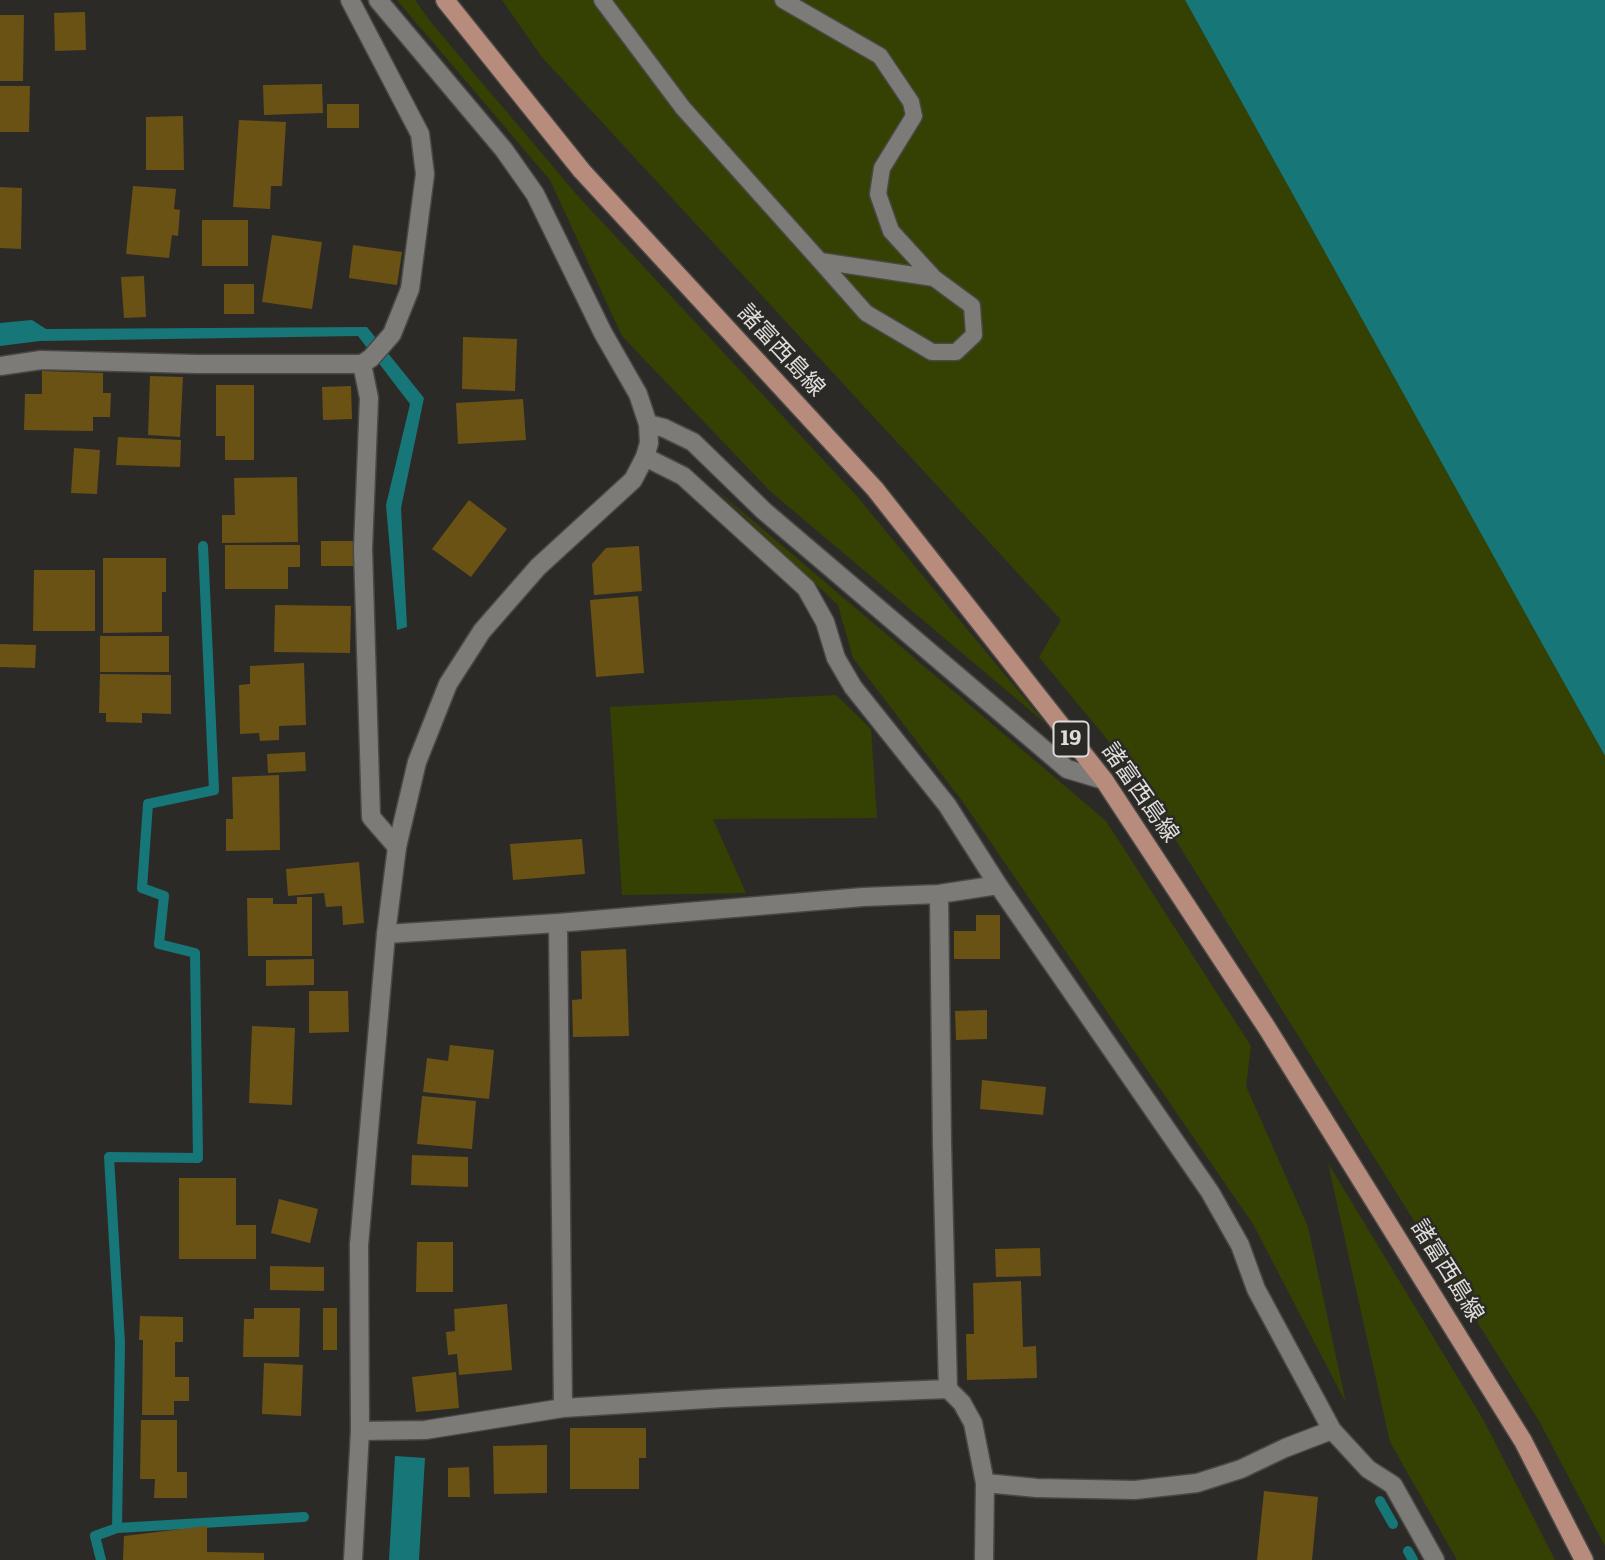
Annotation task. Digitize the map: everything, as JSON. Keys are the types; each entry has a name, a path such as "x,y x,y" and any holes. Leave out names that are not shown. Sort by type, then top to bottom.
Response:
{"main road":[{"name":"諸富西島線","path":"444,0 582,171 874,489 1104,780 1267,1028 1516,1429 1584,1560"}],"street":[{"path":"350,0 420,134 425,174 410,289 392,334 372,355 369,398 363,550 371,817 397,847"},
{"path":"353,1560 360,1431 359,1245 386,933 397,847 417,762 448,684 482,631 538,567 633,480 649,443 648,424 638,394 603,333 535,194 504,150 378,0"},
{"path":"0,366 41,360 197,364 372,355"},
{"path":"648,424 664,428 693,442 764,511 1067,769 1104,780"},
{"path":"645,457 683,476 806,588 825,622 836,658 853,687 947,805 998,885 1210,1192 1240,1245 1256,1289 1332,1430 1368,1469 1393,1485 1435,1560"},
{"path":"386,933 558,923 863,897 939,894 998,885"},
{"path":"939,894 948,1390"},
{"path":"558,923 563,1408"},
{"path":"360,1431 425,1430 563,1408 723,1398 948,1390 962,1403 973,1423 985,1483 985,1560"},
{"path":"985,1483 1038,1488 1135,1490 1196,1483 1241,1469 1332,1430"}],"lane":[{"path":"602,0 683,108 866,313 932,352 956,352 974,335 972,306 934,278 891,231 878,194 882,168 914,116 911,102 880,56 783,0"},
{"path":"820,261 934,278"}],"green space":[{"path":"397,0 415,0 577,195 854,493 1045,723 770,491 622,336 550,180"},
{"path":"502,0 1185,0 1605,756 1605,1546 1538,1419 1130,767 1039,657 1061,620 541,56"},
{"path":"713,487 1106,821 1251,1046 1246,1086 1308,1227 1346,1403 1253,1224 963,802 853,658 838,605"},
{"path":"836,695 871,729 877,818 713,819 746,893 622,895 610,707"},
{"path":"1328,1163 1484,1421 1555,1560 1457,1560 1390,1442"}],"water":[{"path":"1185,0 1605,0 1605,756 1544,647"},
{"path":"32,320 46,329 367,327 424,398 401,508 407,627 397,630 386,505 410,404 358,336 40,341 0,346 0,323"},
{"path":"395,1456 425,1458 419,1560 389,1560"}],"building":[{"path":"85,12 86,50 55,51 54,13"},
{"path":"0,15 24,15 23,81 0,81"},
{"path":"322,84 323,113 264,115 263,85"},
{"path":"0,86 30,86 29,132 0,132"},
{"path":"327,104 359,104 359,128 327,128"},
{"path":"183,116 184,170 146,170 146,117"},
{"path":"239,120 286,122 282,186 271,186 270,209 233,207"},
{"path":"133,186 176,189 174,209 180,210 178,236 172,235 169,258 126,254"},
{"path":"0,187 22,188 21,249 0,248"},
{"path":"202,220 248,220 248,266 202,266"},
{"path":"272,235 322,242 312,309 262,302"},
{"path":"353,245 402,252 397,285 349,278"},
{"path":"144,276 146,317 124,318 121,277"},
{"path":"224,284 254,284 254,314 224,314"},
{"path":"463,337 517,339 515,391 462,389"},
{"path":"42,371 103,373 103,393 111,393 110,417 93,417 93,431 24,430 25,394 42,394"},
{"path":"150,376 183,377 180,437 148,435"},
{"path":"216,385 254,385 254,460 225,460 225,436 216,436"},
{"path":"351,386 352,419 323,420 322,387"},
{"path":"523,399 526,440 458,444 456,403"},
{"path":"118,437 181,440 180,467 116,465"},
{"path":"74,448 100,450 97,494 71,493"},
{"path":"297,477 298,542 222,543 222,515 235,515 234,478"},
{"path":"469,500 507,529 471,577 432,549"},
{"path":"321,541 354,541 355,566 321,566"},
{"path":"225,545 300,545 300,567 288,567 288,589 225,589"},
{"path":"639,546 642,591 594,595 592,564 606,548"},
{"path":"103,558 166,558 166,592 162,592 162,632 103,633"},
{"path":"34,570 95,570 95,631 33,631"},
{"path":"638,596 644,673 596,677 590,600"},
{"path":"275,605 351,606 350,653 274,652"},
{"path":"100,636 169,636 169,672 100,672"},
{"path":"0,644 36,645 35,668 0,667"},
{"path":"304,663 306,725 279,726 279,740 260,741 259,733 240,734 239,685 250,684 250,666"},
{"path":"100,674 171,675 171,714 142,713 142,723 106,722 106,713 99,713"},
{"path":"305,752 306,771 268,773 267,754"},
{"path":"279,775 280,850 226,851 226,819 233,819 232,777"},
{"path":"582,839 585,874 513,880 510,844"},
{"path":"359,862 364,923 343,925 342,906 326,907 324,893 288,896 286,869"},
{"path":"297,897 312,897 312,956 248,956 247,898 273,898 273,904 297,904"},
{"path":"976,915 1000,915 1000,959 954,959 954,931 976,931"},
{"path":"626,949 629,1036 573,1037 572,1000 582,999 581,951"},
{"path":"314,959 314,985 266,986 266,960"},
{"path":"309,991 348,991 349,1032 309,1033"},
{"path":"987,1010 987,1039 956,1040 955,1011"},
{"path":"252,1026 295,1028 292,1105 249,1103"},
{"path":"450,1045 494,1050 489,1099 423,1092 427,1058 448,1061"},
{"path":"982,1080 1046,1087 1043,1115 980,1109"},
{"path":"422,1096 476,1101 472,1149 417,1144"},
{"path":"412,1155 468,1157 468,1187 411,1185"},
{"path":"179,1178 236,1178 236,1225 256,1225 256,1259 179,1259"},
{"path":"279,1199 318,1209 310,1243 271,1233"},
{"path":"417,1242 453,1242 453,1292 416,1292"},
{"path":"1040,1248 1041,1276 996,1277 995,1249"},
{"path":"270,1266 324,1267 324,1291 270,1290"},
{"path":"1021,1281 1023,1347 1036,1346 1037,1378 967,1380 966,1334 974,1334 973,1283"},
{"path":"507,1304 512,1370 459,1375 457,1354 448,1355 446,1332 455,1331 454,1309"},
{"path":"254,1308 300,1308 299,1357 243,1357 244,1319 254,1319"},
{"path":"323,1308 337,1308 337,1350 323,1350"},
{"path":"140,1316 183,1317 183,1342 175,1342 175,1377 189,1377 189,1401 174,1401 174,1415 142,1415 143,1340 139,1340"},
{"path":"264,1363 303,1365 301,1416 262,1414"},
{"path":"456,1372 459,1408 416,1412 412,1377"},
{"path":"141,1420 177,1420 177,1472 187,1472 187,1498 154,1498 155,1479 140,1479"},
{"path":"570,1428 646,1428 646,1458 639,1458 639,1489 570,1489"},
{"path":"547,1445 547,1493 494,1494 493,1446"},
{"path":"469,1467 470,1497 448,1497 448,1468"},
{"path":"1264,1491 1318,1497 1312,1560 1257,1560"},
{"path":"207,1526 207,1552 264,1553 264,1560 123,1560 124,1536"}],"waterway":[{"path":"203,546 214,790 148,804 142,888 164,896 159,944 195,953 198,1158 109,1157 120,1343 117,1528 304,1517"},
{"path":"1380,1501 1393,1524"},
{"path":"101,1560 95,1536 117,1528"},
{"path":"1408,1551 1413,1560"}]}
